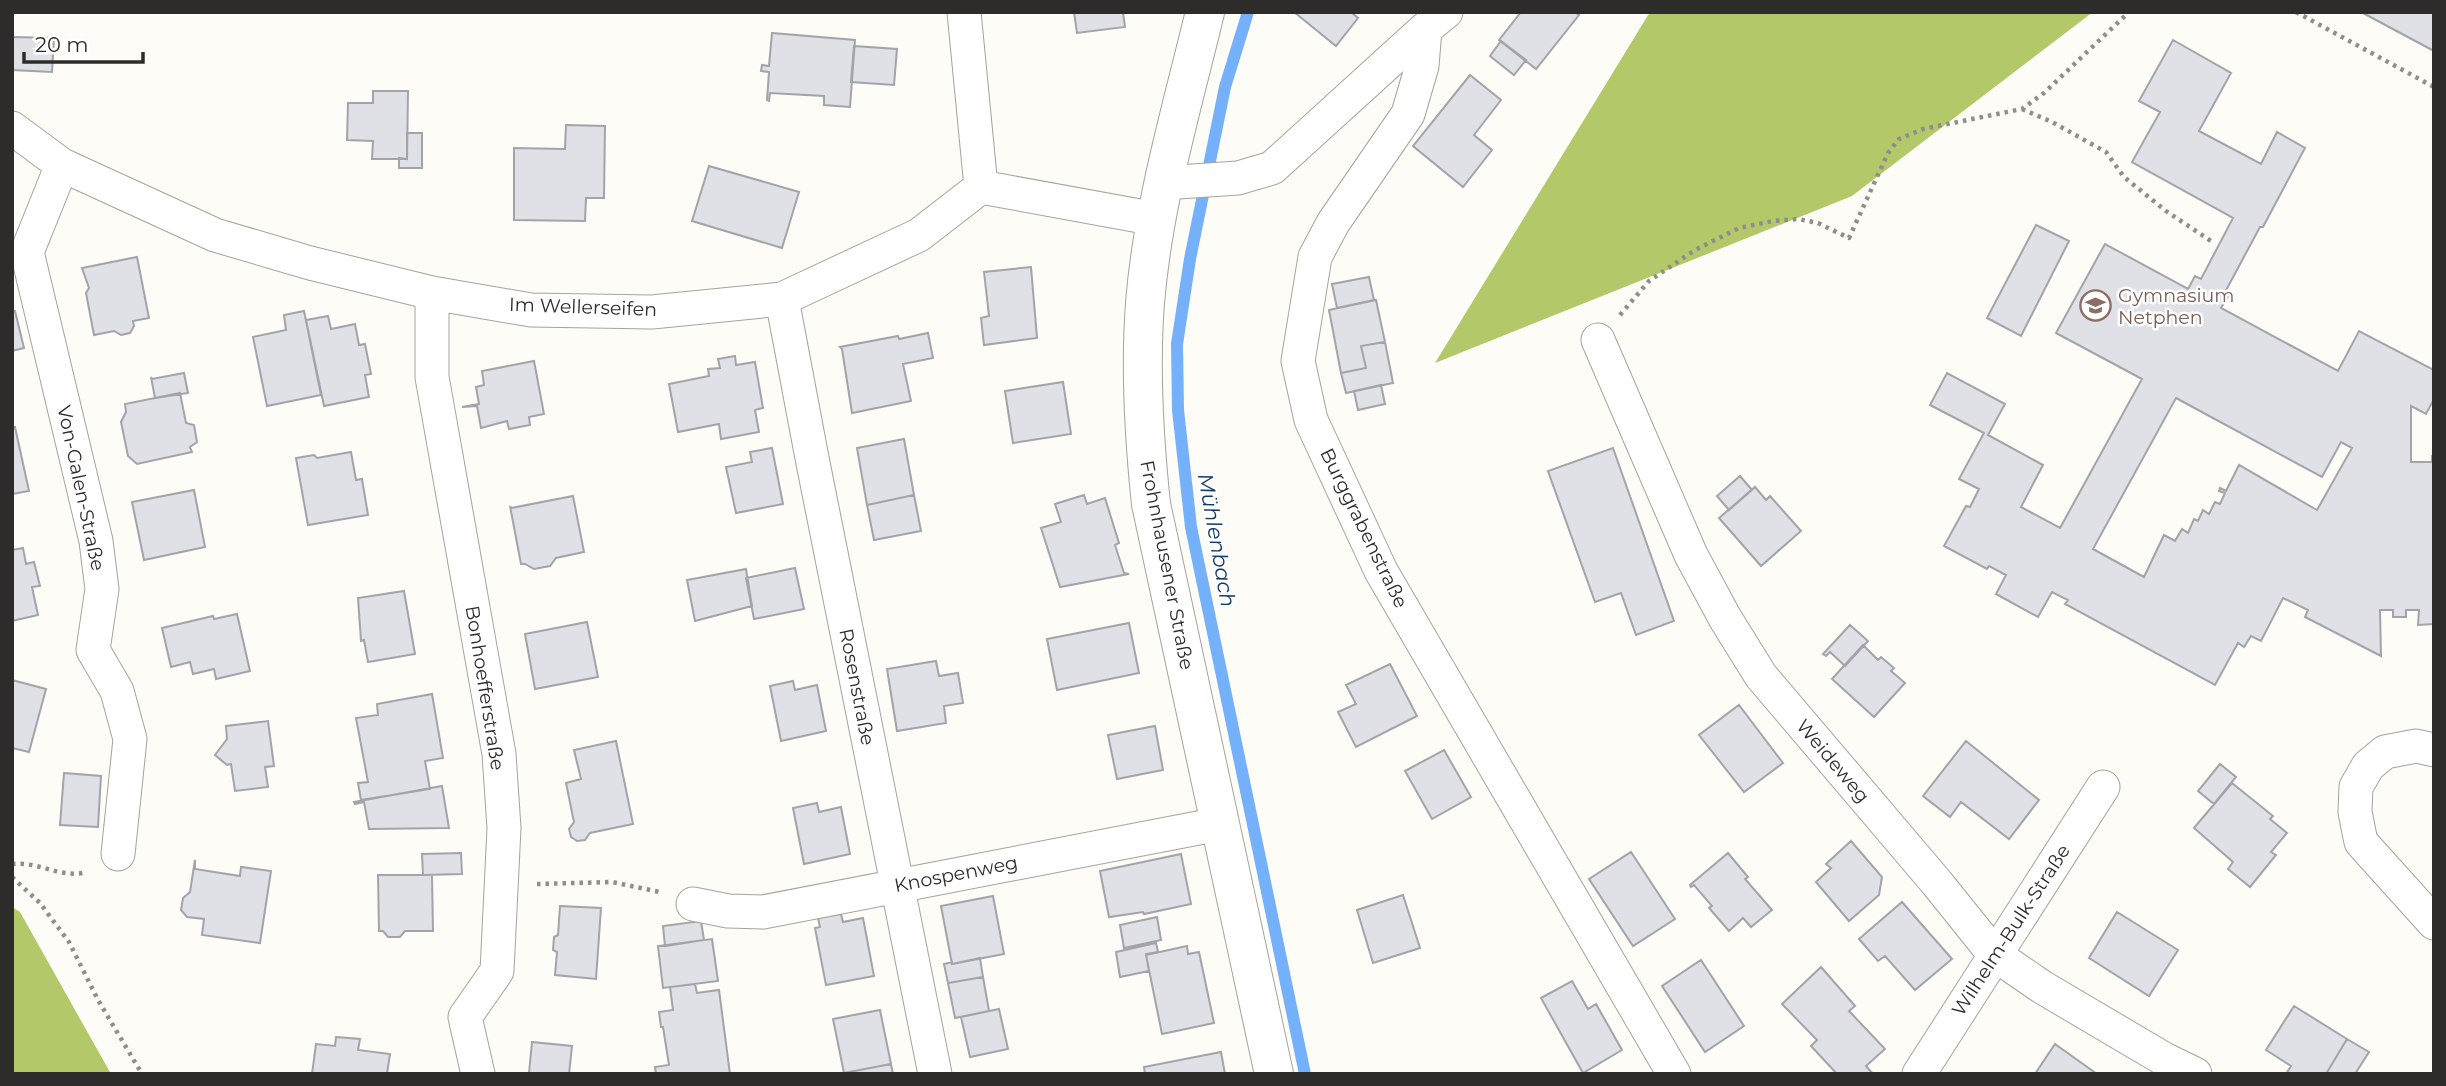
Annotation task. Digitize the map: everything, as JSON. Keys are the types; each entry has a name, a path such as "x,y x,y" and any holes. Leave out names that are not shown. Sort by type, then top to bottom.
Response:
{"main road":[{"name":"Frohnhausener Straße","path":"1205,12 1160,201 1145,304 1145,453 1151,504 1274,1074"}],"street":[{"path":"964,12 981,187 1160,201"},
{"name":"Burggrabenstraße","path":"1160,201 1272,168 1436,20"},
{"name":"Burggrabenstraße","path":"1436,20 1408,114 1333,223 1315,257 1298,361 1311,420 1381,571 1674,1074"},
{"name":"Im Wellerseifen","path":"12,128 62,165 215,235 310,263 432,293 531,310 652,312 782,299 919,235 981,187"},
{"name":"Von-Galen-Straße","path":"62,165 27,252 96,541 102,589 93,650 117,691 130,738 118,854"},
{"name":"Bonhoefferstraße","path":"432,293 432,377 499,754 503,828 497,971 465,1017 478,1074"},
{"name":"Rosenstraße","path":"782,299 935,1074"},
{"name":"Weideweg","path":"1598,340 1691,555 1725,618 1761,676 1994,954 2042,987 2164,1059 2195,1074"},
{"path":"2428,743 2385,752 2368,765 2356,787 2355,811 2361,842 2434,923"},
{"name":"Wilhelm-Bulk-Straße","path":"1919,1074 2103,787"},
{"name":"Knospenweg","path":"693,904 728,911 764,912 1219,824"}],"path":[{"path":"1598,340 1649,281 1695,250 1739,228 1798,219 1818,223 1849,238 1888,153 1899,139 1923,129 2022,109 2044,93 2129,12"},
{"path":"2296,12 2434,87"},
{"path":"2022,109 2106,152 2124,177 2166,211 2214,243"},
{"path":"12,863 64,873 83,873 95,869 118,854"},
{"path":"12,877 40,903 69,942 98,1000 142,1074"},
{"path":"502,885 612,882 656,891 693,904"}],"green space":[{"path":"1650,12 2093,12 1852,196 1435,363"},
{"path":"12,907 20,912 111,1074 12,1074"}],"building":[{"path":"1074,12 1123,12 1125,27 1077,33"},
{"path":"1294,12 1351,12 1358,18 1336,46"},
{"path":"1521,12 1575,12 1579,15 1536,69 1499,40"},
{"path":"2361,12 2434,12 2434,51"},
{"path":"772,33 855,40 850,107 824,105 824,96 770,93 769,101 767,100 769,72 761,71 762,65 769,66"},
{"path":"12,37 54,38 52,72 12,70"},
{"path":"2173,40 2231,73 2199,131 2261,164 2277,132 2305,148 2224,294 2228,297 2221,308 2338,371 2359,331 2434,370 2434,399 2426,414 2411,406 2411,462 2432,462 2434,456 2434,624 2418,625 2419,610 2406,610 2406,617 2393,617 2393,610 2380,610 2381,656 2305,617 2308,610 2283,598 2261,641 2251,636 2244,647 2238,643 2215,685 2065,604 2068,600 2052,592 2038,617 1996,594 2006,575 1989,566 1987,569 1944,546 1966,506 1970,507 1979,489 1959,479 1984,433 1930,405 1947,373 2005,404 1988,435 2043,465 2021,507 2060,528 2142,379 2056,333 2105,244 2188,289 2195,276 2201,279 2233,218 2132,162 2160,112 2139,101","holes":["2176,398 2322,477 2341,442 2352,448 2317,510 2239,465 2226,491 2220,488 2219,491 2225,493 2220,504 2215,502 2209,514 2203,510 2198,521 2194,519 2188,533 2182,529 2175,541 2164,535 2144,577 2093,549"]},
{"path":"1501,41 1526,60 1514,75 1490,56"},
{"path":"854,46 897,49 894,85 851,82"},
{"path":"1470,75 1501,100 1474,135 1492,150 1463,187 1413,146"},
{"path":"373,91 408,91 407,159 372,159 373,141 347,140 348,103 373,103"},
{"path":"566,125 605,126 604,198 586,198 585,221 514,220 514,148 565,149"},
{"path":"407,133 422,133 422,168 399,168 399,158 407,159"},
{"path":"709,166 799,192 782,248 692,221"},
{"path":"2036,225 2069,241 2021,336 1987,318"},
{"path":"137,257 149,318 133,321 134,326 130,333 121,335 114,331 94,335 86,293 89,288 82,268"},
{"path":"1031,267 1037,338 984,345 981,318 989,316 984,272"},
{"path":"1369,277 1374,300 1337,308 1332,284"},
{"path":"1376,300 1385,342 1361,346 1366,368 1341,373 1329,310"},
{"path":"15,311 24,348 12,351 12,312"},
{"path":"304,311 321,395 267,406 253,337 286,330 284,315"},
{"path":"328,316 331,329 355,324 359,345 365,344 371,374 365,375 369,397 324,406 306,320"},
{"path":"928,333 933,358 903,364 911,401 852,413 840,347"},
{"path":"1385,342 1393,383 1346,393 1341,373 1366,368 1361,346"},
{"path":"735,356 736,365 755,362 763,408 755,410 759,432 721,439 719,424 678,432 669,384 709,376 708,369 720,368 718,359"},
{"path":"534,361 544,414 529,417 530,425 509,429 507,421 481,428 477,406 462,407 479,404 476,387 484,385 482,371"},
{"path":"184,373 188,393 155,398 151,377 152,379"},
{"path":"1063,382 1071,434 1013,443 1005,391"},
{"path":"1381,385 1385,404 1358,410 1354,391"},
{"path":"180,393 186,423 194,425 197,442 190,447 192,452 137,464 128,456 121,422 126,412 125,404"},
{"path":"15,427 29,491 12,494 12,428"},
{"path":"904,439 914,495 867,505 857,448"},
{"path":"772,448 783,504 736,513 726,467 752,462 750,452"},
{"path":"1613,448 1674,621 1636,635 1621,593 1595,602 1548,471"},
{"path":"351,452 356,480 362,479 368,515 308,525 296,458 314,455 317,458"},
{"path":"1740,476 1752,490 1729,510 1717,496"},
{"path":"1755,487 1766,500 1770,496 1801,531 1761,566 1719,518"},
{"path":"194,490 205,547 144,560 132,502"},
{"path":"914,495 921,531 874,540 867,505"},
{"path":"1084,495 1087,504 1105,498 1119,543 1115,545 1124,573 1129,574 1060,587 1041,528 1061,522 1055,504"},
{"path":"573,496 584,552 556,558 550,566 534,569 521,564 510,506 511,508"},
{"path":"23,548 26,564 34,562 40,586 32,587 38,615 12,621 12,550"},
{"path":"795,568 804,609 754,619 746,578"},
{"path":"746,569 752,606 695,621 687,580"},
{"path":"404,591 415,654 368,662 364,640 361,641 358,598"},
{"path":"237,614 250,671 216,679 214,669 193,674 190,662 171,667 162,628 213,616 214,619"},
{"path":"587,622 598,677 535,689 525,634"},
{"path":"1129,623 1139,673 1057,690 1047,639"},
{"path":"1850,625 1868,641 1845,666 1830,652 1826,656 1823,654"},
{"path":"1863,645 1878,660 1881,657 1894,668 1891,671 1905,683 1874,717 1832,679"},
{"path":"936,661 939,676 958,673 963,703 944,706 946,723 897,731 887,669"},
{"path":"1390,664 1417,716 1356,747 1338,712 1356,704 1346,685"},
{"path":"12,680 46,689 29,752 12,748"},
{"path":"793,681 795,690 817,685 826,731 781,741 770,686"},
{"path":"432,694 443,758 425,761 430,789 361,800 358,783 368,782 356,718 378,715 377,704"},
{"path":"1739,705 1783,763 1744,792 1699,735"},
{"path":"268,721 274,766 265,767 268,787 235,791 231,764 227,765 215,755 227,739 226,726"},
{"path":"1155,726 1163,770 1117,779 1108,735"},
{"path":"616,741 633,824 590,833 585,840 577,841 571,837 569,829 574,822 566,783 581,779 574,750"},
{"path":"1966,741 2039,800 2009,839 1961,802 1950,817 1923,796"},
{"path":"1444,750 1471,797 1432,819 1405,771"},
{"path":"2220,764 2236,777 2214,804 2198,791"},
{"path":"64,773 101,776 98,827 60,825"},
{"path":"2232,783 2273,816 2270,819 2287,833 2271,852 2276,855 2250,887 2228,869 2233,862 2194,828"},
{"path":"442,786 449,828 369,829 364,802 354,802"},
{"path":"817,803 819,812 841,807 850,854 804,864 793,808"},
{"path":"1851,841 1882,877 1879,895 1849,921 1816,882 1831,868 1826,864"},
{"path":"1631,852 1675,919 1633,946 1589,879"},
{"path":"461,853 462,874 423,875 422,854"},
{"path":"1728,853 1748,877 1745,879 1772,910 1751,927 1743,918 1729,931 1709,908 1712,906 1694,885 1690,885"},
{"path":"1181,854 1191,904 1144,914 1109,917 1100,871"},
{"path":"195,860 195,869 240,876 241,867 271,871 260,943 202,935 204,919 187,917 181,910 183,898 190,892"},
{"path":"378,875 432,875 433,931 405,931 400,937 388,937 383,931 379,931"},
{"path":"1403,895 1420,948 1373,963 1357,910"},
{"path":"993,896 1004,954 952,964 941,906"},
{"path":"1902,902 1952,959 1915,990 1885,956 1878,961 1859,939"},
{"path":"560,906 601,908 596,979 555,975 557,952 553,950 554,937 558,935"},
{"path":"2117,912 2178,950 2149,996 2089,958"},
{"path":"841,914 843,922 863,918 874,976 826,985 815,928 820,927 818,918"},
{"path":"1157,917 1161,940 1124,948 1120,925"},
{"path":"701,921 704,940 665,946 663,926"},
{"path":"712,939 718,981 663,988 658,946"},
{"path":"1156,943 1158,952 1146,954 1149,971 1120,977 1116,952"},
{"path":"1187,946 1188,954 1199,952 1214,1023 1162,1034 1146,955"},
{"path":"980,958 983,977 948,983 944,964"},
{"path":"1701,960 1744,1026 1705,1052 1662,986"},
{"path":"1821,967 1855,1006 1849,1011 1885,1049 1866,1066 1873,1074 1837,1074 1811,1046 1817,1040 1782,1004"},
{"path":"983,977 989,1011 955,1018 948,983"},
{"path":"1572,981 1588,1009 1596,1004 1622,1050 1583,1073 1541,998"},
{"path":"695,984 697,993 719,990 730,1074 656,1074 655,1067 669,1065 659,1012 673,1010 670,987"},
{"path":"2294,1006 2347,1039 2326,1074 2286,1074 2291,1066 2266,1050"},
{"path":"999,1009 1008,1049 970,1057 961,1017"},
{"path":"880,1010 891,1064 844,1073 833,1019"},
{"path":"336,1037 360,1039 358,1050 390,1054 387,1074 312,1074 316,1044 335,1046"},
{"path":"2347,1039 2369,1052 2355,1074 2326,1074"},
{"path":"532,1042 572,1046 569,1074 526,1074 529,1073"},
{"path":"2055,1044 2097,1074 2035,1074"},
{"path":"1221,1052 1225,1074 1145,1074 1144,1067"},
{"path":"891,1064 893,1074 844,1073"}],"waterway":[{"name":"Mühlenbach","path":"1248,12 1225,87 1190,259 1177,344 1178,410 1191,527 1305,1074"}],"place":[{"name":"Gymnasium Netphen","path":"2095,306"}]}
